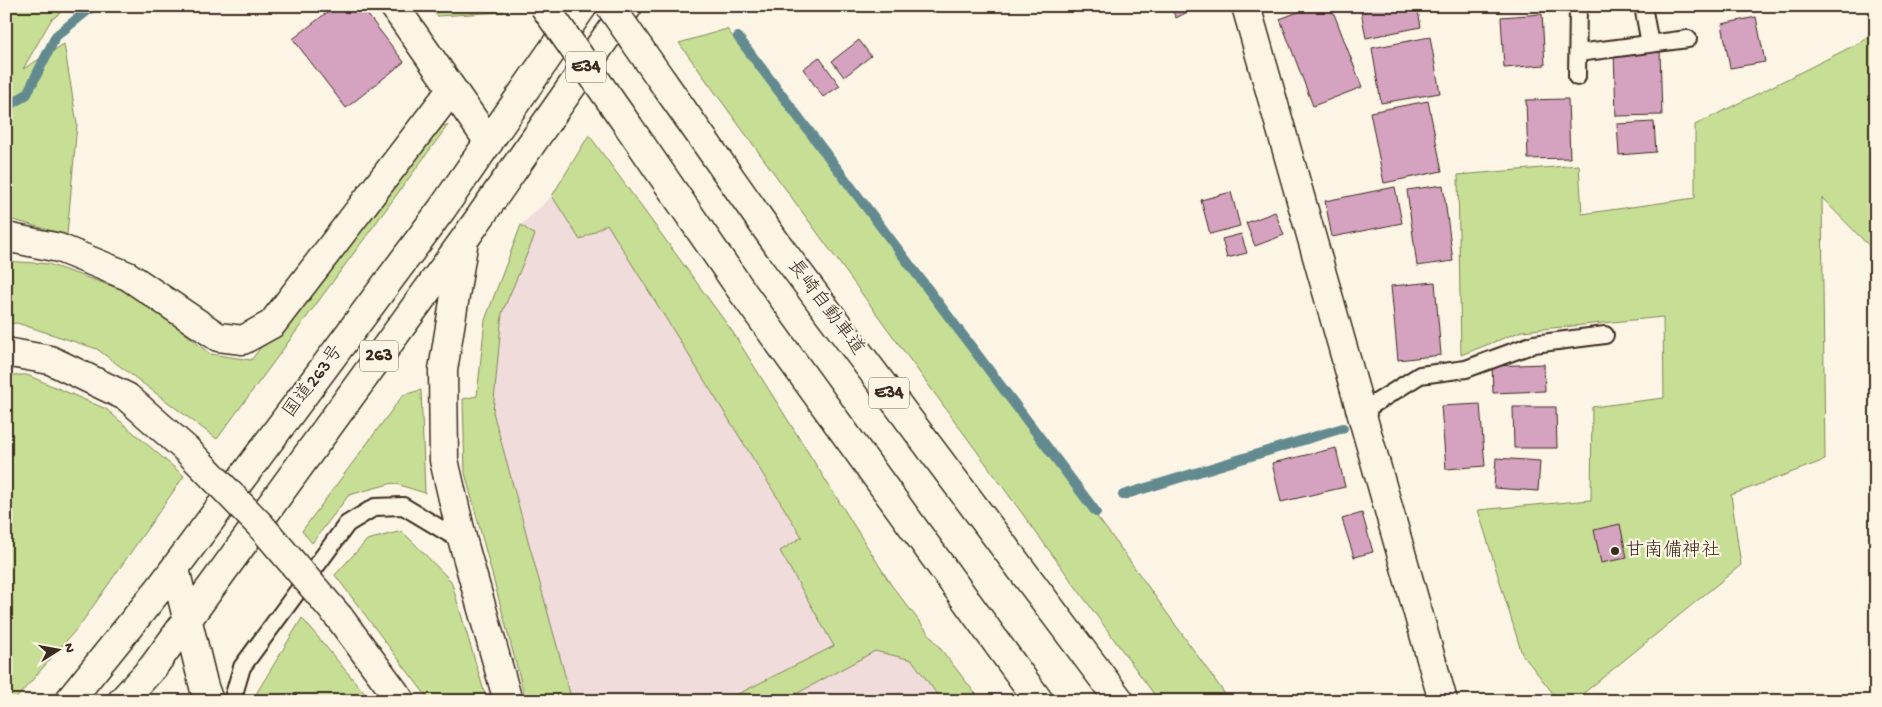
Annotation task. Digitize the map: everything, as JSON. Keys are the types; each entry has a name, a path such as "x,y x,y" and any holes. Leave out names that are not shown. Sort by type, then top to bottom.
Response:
{"main road":[{"path":"394,6 489,142"},
{"name":"E34","path":"544,6 744,294 1039,701"},
{"name":"国道263号","path":"69,701 175,569 442,209 583,6"},
{"name":"長崎自動車道","path":"610,6 780,248 1120,701"},
{"name":"国道263号","path":"122,701 153,667 464,240 628,6"},
{"path":"1246,6 1443,701"},
{"path":"6,237 59,248 128,276 218,337 243,340 272,324 452,89"},
{"path":"464,240 442,370 444,460 463,542 508,701"},
{"path":"6,352 50,360 127,397 187,450 261,526 339,617 401,701"},
{"path":"175,569 209,701"}],"lane":[{"path":"1577,77 1578,6"},
{"path":"1643,6 1650,44"},
{"path":"1578,53 1688,39"},
{"path":"1361,412 1420,375 1466,369 1534,344 1605,335"},
{"path":"232,701 242,667 347,524 376,507 403,506 463,542"}],"shaded area":[{"path":"552,196 580,240 607,224 875,651 912,660 942,701 526,701 465,473 463,399 477,396 485,320 521,225"}],"green space":[{"path":"6,6 69,6 51,20 23,69 64,44 77,124 67,235 6,218"},
{"path":"430,6 500,6 504,12 437,16"},
{"path":"1876,24 1876,253 1822,198 1825,460 1731,495 1741,565 1574,701 1559,701 1522,654 1478,510 1591,500 1592,407 1664,398 1663,317 1522,331 1461,355 1458,175 1579,165 1582,214 1695,198 1695,125 1865,40"},
{"path":"727,29 1114,539 1230,701 1159,701 679,43"},
{"path":"448,125 217,439 97,349 17,323 6,324 6,261 48,264 140,296 210,354 251,360 432,127"},
{"path":"589,135 732,331 892,586 981,701 942,701 912,660 875,651 783,701 724,701 834,646 780,551 802,537 607,224 580,240 552,196"},
{"path":"521,225 535,235 502,313 493,412 572,701 526,701 465,473 463,399 477,396 485,320"},
{"path":"6,375 27,375 106,409 184,476 80,625 14,701 6,701"},
{"path":"421,390 425,493 393,483 349,495 312,543 302,531 403,395"},
{"path":"402,531 451,581 487,701 430,701 335,575 367,540"},
{"path":"302,618 371,701 255,701 256,694"}],"building":[{"path":"335,6 361,6 404,62 346,108 293,39"},
{"path":"1170,6 1199,6 1176,18"},
{"path":"1314,6 1331,6 1362,87 1313,106 1280,19"},
{"path":"1360,6 1417,6 1421,27 1366,38"},
{"path":"1638,6 1667,6 1668,8 1640,14"},
{"path":"1542,14 1545,65 1504,68 1501,17"},
{"path":"1756,17 1765,62 1730,68 1722,24"},
{"path":"1430,37 1440,93 1381,103 1372,48"},
{"path":"859,40 871,56 844,77 832,61"},
{"path":"1660,50 1662,115 1616,116 1614,51"},
{"path":"819,57 840,86 823,97 803,69"},
{"path":"1568,99 1570,158 1528,159 1526,100"},
{"path":"1428,101 1442,171 1384,183 1370,112"},
{"path":"1654,122 1656,152 1619,155 1617,124"},
{"path":"1443,185 1453,261 1417,266 1407,190"},
{"path":"1395,187 1402,223 1332,237 1325,201"},
{"path":"1231,192 1240,226 1210,234 1201,200"},
{"path":"1275,212 1284,235 1255,246 1246,223"},
{"path":"1241,234 1247,253 1227,258 1222,239"},
{"path":"1435,282 1441,355 1398,360 1391,286"},
{"path":"1544,364 1545,391 1493,393 1492,366"},
{"path":"1480,404 1485,466 1446,469 1441,406"},
{"path":"1513,407 1556,407 1557,448 1514,448"},
{"path":"1336,448 1345,487 1281,502 1272,463"},
{"path":"1496,458 1540,461 1538,491 1494,488"},
{"path":"1362,513 1373,552 1354,557 1342,519"},
{"path":"1620,524 1627,558 1601,563 1594,530"}],"waterway":[{"path":"6,108 27,94 56,36 93,6"},
{"path":"738,37 1096,512"},
{"path":"1123,495 1343,428"}],"place":[{"name":"甘南備神社","path":"1615,551"}]}
